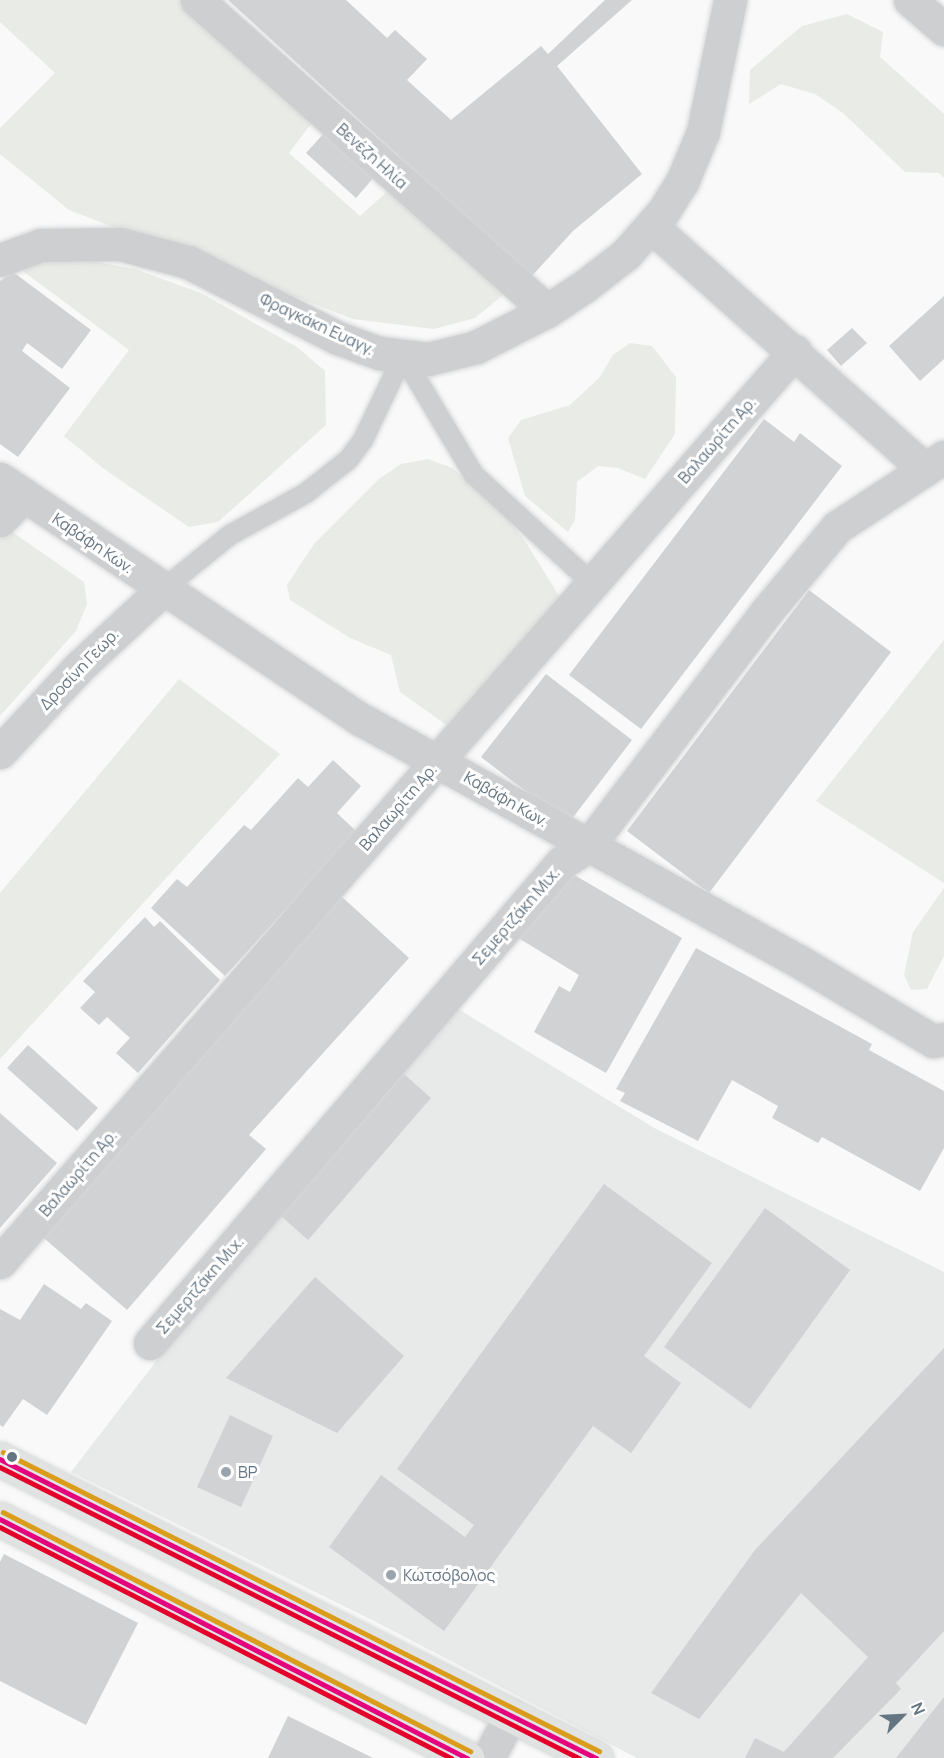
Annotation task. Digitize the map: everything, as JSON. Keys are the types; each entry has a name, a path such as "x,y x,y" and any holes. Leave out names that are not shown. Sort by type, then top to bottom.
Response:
{"main road":[{"path":"0,1459 596,1758"},
{"path":"0,1520 467,1758"}],"street":[{"name":"Βενέζη Ηλία","path":"197,0 547,311"},
{"path":"910,0 944,29"},
{"name":"Φραγκάκη Ευαγγ.","path":"0,260 30,248 67,242 120,244 155,251 219,276 338,338 379,353 428,359 460,352 547,311 626,254 652,227 682,182 703,132 719,6"},
{"path":"652,227 795,351 935,463"},
{"name":"Βαλαωρίτη Αρ.","path":"0,1262 795,351"},
{"name":"Σεμερτζάκη Μιχ.","path":"150,1343 561,863 588,846 822,544 856,512 935,463"},
{"path":"0,520 12,487"},
{"name":"Καβάφη Κων.","path":"12,487 162,590 362,720 938,1040"},
{"name":"Δροσίνη Γεωρ.","path":"0,752 79,667 162,590"},
{"path":"488,1758 512,1715"}],"lane":[{"path":"403,356 474,475 592,583"},
{"path":"162,590 230,535 306,493 348,460 363,440 403,356"}],"shaded area":[{"path":"0,0 188,0 320,112 289,153 360,216 391,188 508,291 475,318 434,329 353,319 69,210 0,154 0,128 55,73 0,22"},
{"path":"847,14 883,32 880,57 944,114 944,178 939,173 905,172 843,113 815,94 781,84 749,104 750,70 802,26"},
{"path":"97,262 135,269 201,293 297,347 325,371 326,425 218,522 189,527 104,469 64,436 129,350 12,263"},
{"path":"630,343 652,346 676,377 675,434 645,479 618,468 598,466 577,482 575,520 568,532 525,496 508,438 521,420 570,405 599,378 613,355"},
{"path":"428,459 452,468 494,502 525,541 564,604 452,729 400,692 391,655 350,638 290,600 287,585 314,544 379,479 401,464"},
{"path":"8,529 84,582 87,604 76,631 0,716 0,538"},
{"path":"944,640 944,883 816,801"},
{"path":"179,679 280,754 0,1059 0,893"},
{"path":"944,888 944,956 927,989 911,990 904,975 913,932"},
{"path":"450,1004 656,1129 944,1272 944,1758 637,1758 372,1620 71,1472 167,1347"}],"building":[{"path":"228,0 346,0 387,38 395,30 427,59 407,80 451,120 541,46 548,54 605,0 632,0 557,66 642,174 573,231 531,277"},
{"path":"326,131 375,176 356,198 306,153"},
{"path":"13,272 91,330 62,369 27,343 22,351 70,388 18,457 0,444 0,281"},
{"path":"944,296 944,359 920,381 889,346"},
{"path":"852,328 867,343 841,366 827,350"},
{"path":"764,419 794,442 800,433 842,466 641,729 569,675"},
{"path":"809,590 891,652 709,893 627,831"},
{"path":"546,674 632,740 568,824 481,757"},
{"path":"333,760 361,786 337,813 357,832 225,976 151,908 177,879 187,887 244,825 251,830 298,778 308,787"},
{"path":"571,873 682,938 606,1073 534,1032 559,986 570,992 579,975 515,936"},
{"path":"341,896 409,958 249,1135 266,1149 127,1310 38,1233"},
{"path":"145,917 154,927 160,921 220,980 138,1073 116,1053 130,1038 107,1017 99,1025 80,1008 95,992 83,981"},
{"path":"696,948 872,1044 869,1050 944,1091 944,1148 920,1191 822,1137 818,1143 772,1118 778,1106 732,1080 698,1141 620,1101 625,1093 616,1089"},
{"path":"28,1045 98,1108 77,1131 7,1068"},
{"path":"404,1074 431,1098 308,1240 281,1216"},
{"path":"0,1113 57,1163 0,1228"},
{"path":"604,1184 712,1263 644,1356 681,1383 631,1453 593,1426 444,1631 329,1547 381,1475 465,1537 474,1525 397,1469"},
{"path":"765,1208 850,1270 750,1409 664,1347"},
{"path":"315,1277 404,1356 337,1433 226,1378"},
{"path":"44,1284 81,1309 86,1303 112,1321 47,1415 23,1399 3,1427 0,1425 0,1309 20,1320"},
{"path":"944,1348 944,1631 896,1683 901,1689 833,1758 745,1758 755,1738 784,1752 868,1657 801,1593 699,1719 651,1693 755,1550"},
{"path":"230,1415 273,1436 241,1507 197,1487"},
{"path":"4,1554 138,1623 86,1725 0,1681 0,1562"},
{"path":"944,1697 944,1758 896,1758"},
{"path":"288,1716 373,1758 268,1758"}],"transit line":[{"path":"3,1452 599,1751"},
{"path":"0,1459 596,1758"},
{"path":"0,1467 579,1758"},
{"path":"3,1512 470,1751"},
{"path":"0,1519 467,1758"},
{"path":"0,1527 451,1758"}],"place":[{"name":"BP","path":"226,1472"},
{"name":"Κωτσόβολος","path":"391,1575"}]}
